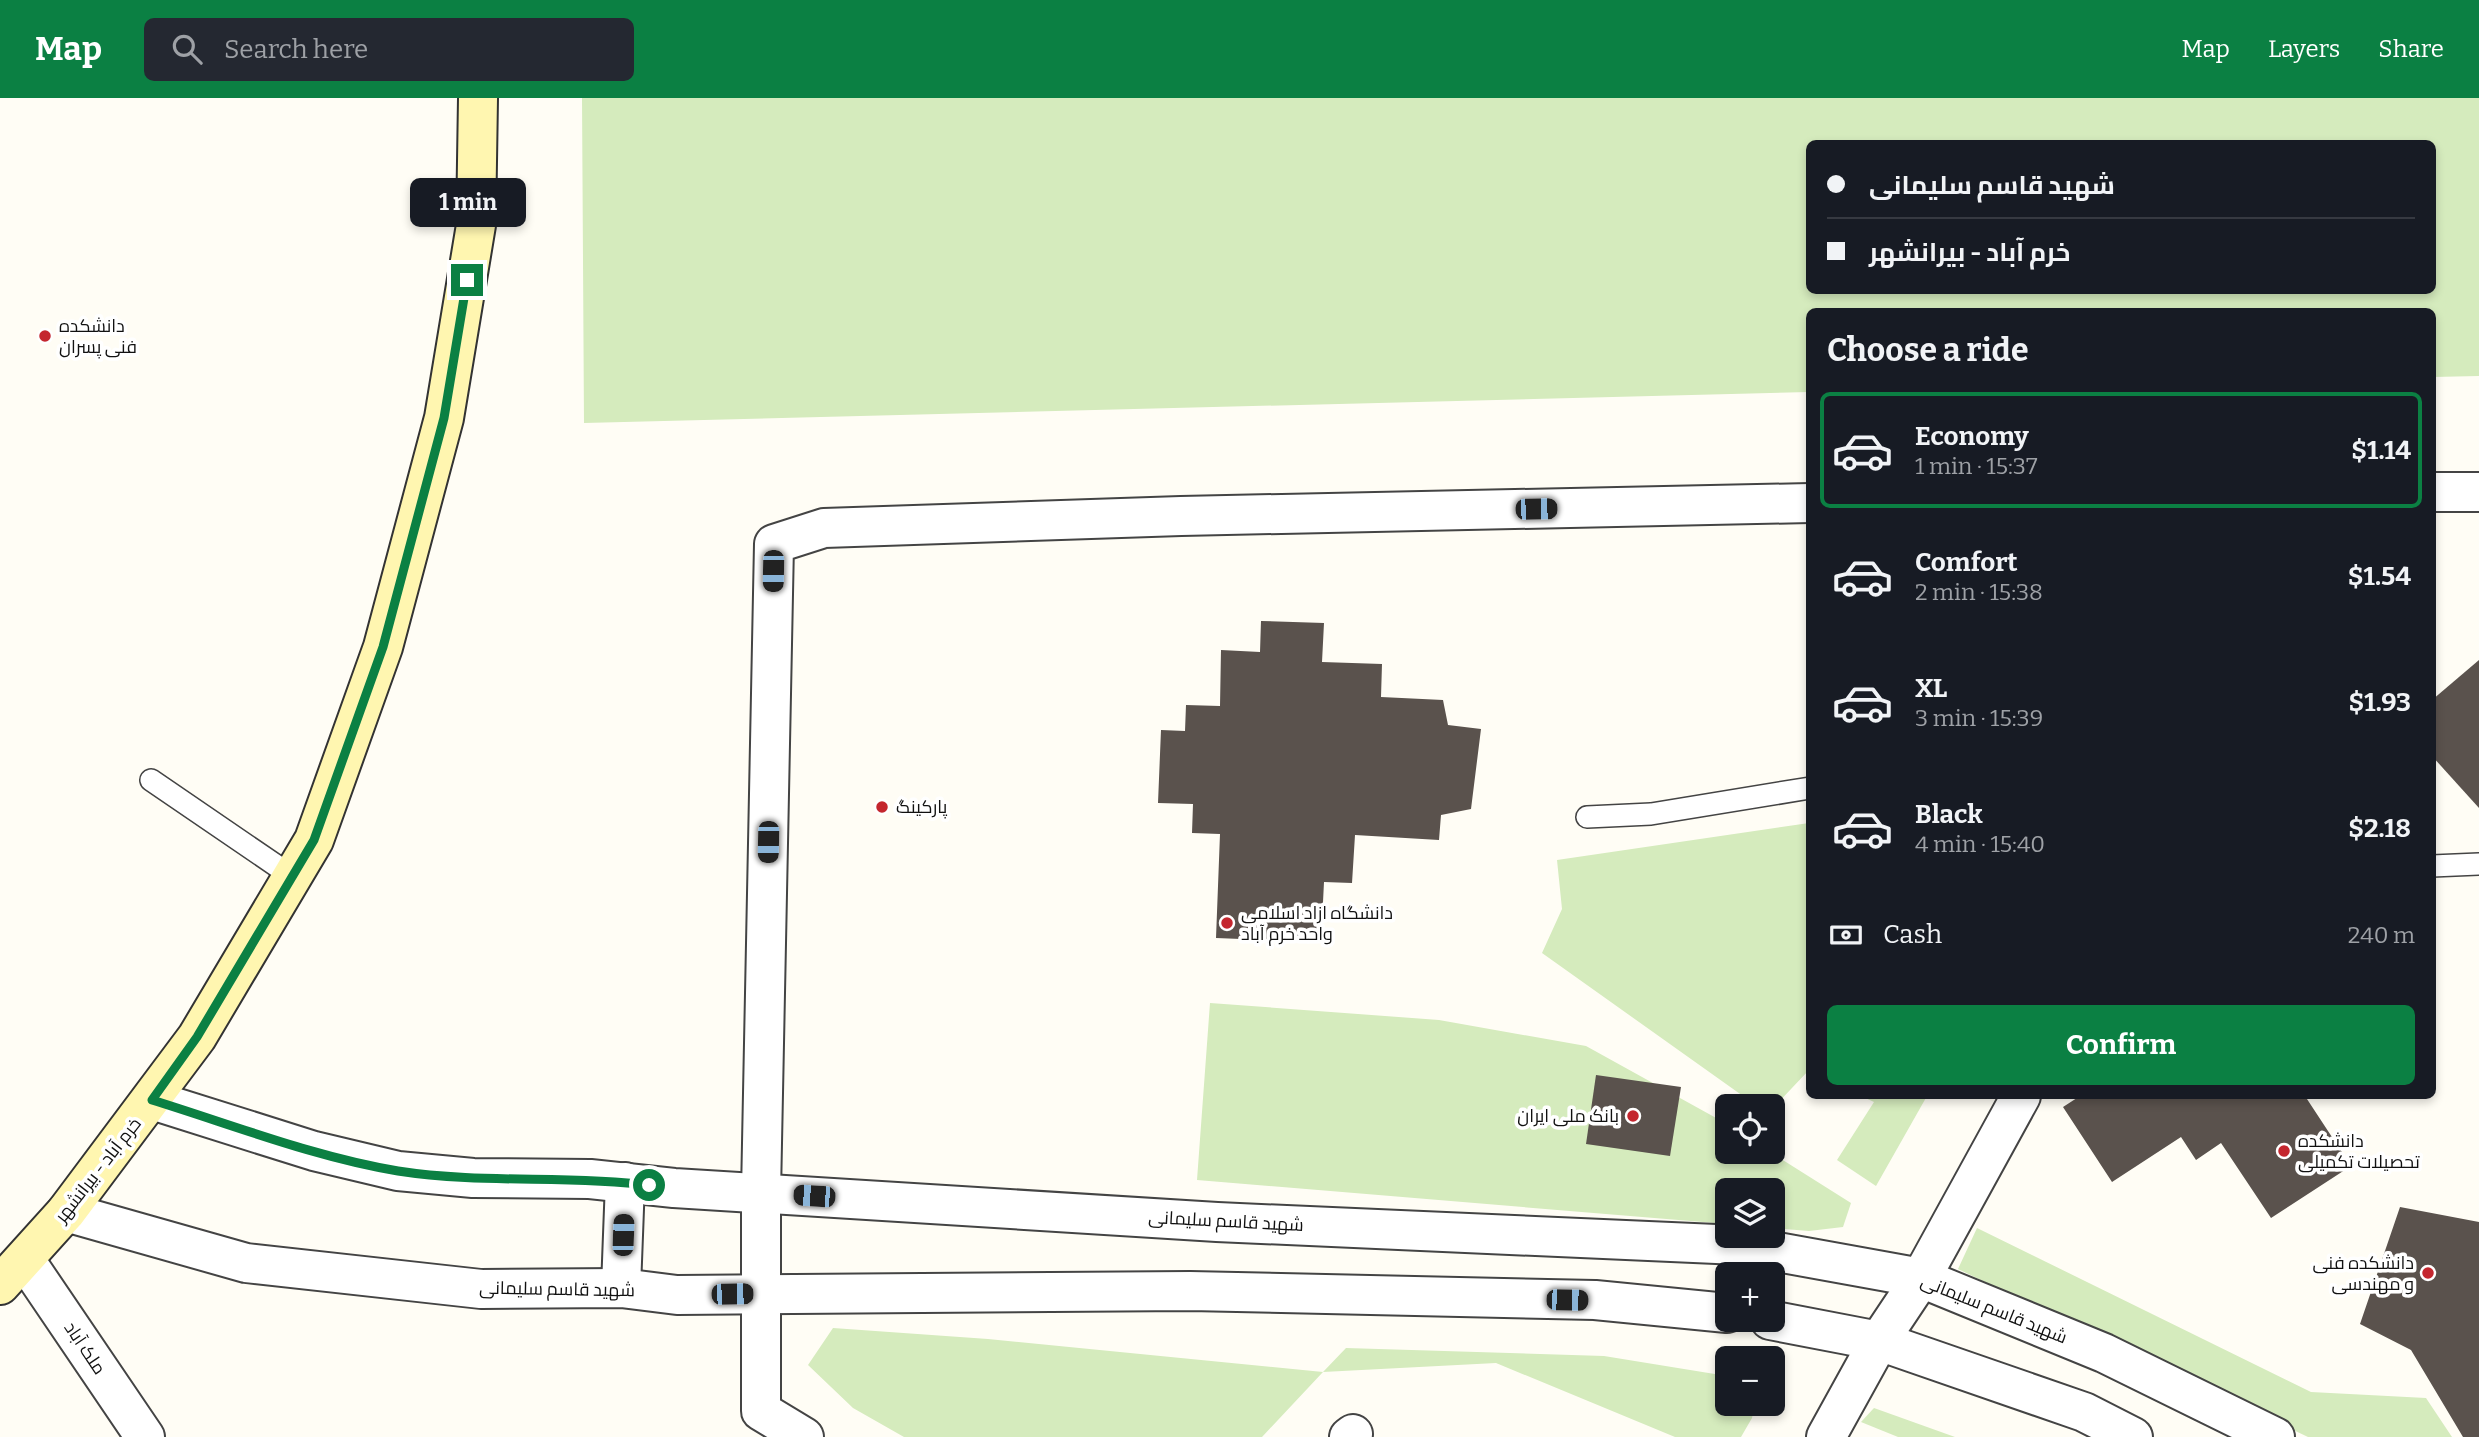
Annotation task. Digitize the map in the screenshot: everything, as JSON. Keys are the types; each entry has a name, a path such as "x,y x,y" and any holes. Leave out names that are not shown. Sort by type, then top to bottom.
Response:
{"main road":[{"name":"خرم آباد - بیرانشهر","path":"13,1272 66,1212 197,1037 314,840 383,647 444,418 476,225 478,98"}],"street":[{"path":"2436,492 2479,492"},
{"path":"804,1437 761,1411 761,1193 774,544 824,528 1209,515 1806,503"},
{"path":"1826,1437 1879,1341 1921,1278 2019,1099"},
{"name":"شهید قاسم سلیمانی","path":"152,1100 314,1151 398,1171 473,1178 625,1182 1217,1222 1739,1245 1921,1278 2104,1353 2275,1437"},
{"path":"621,1288 625,1182"},
{"name":"شهید قاسم سلیمانی","path":"66,1212 246,1263 481,1289 621,1288 677,1295 1190,1291 1595,1300 1715,1312"},
{"name":"ملک آباد","path":"13,1272 145,1437"},
{"path":"1785,1323 1879,1341 2084,1412 2133,1437"}],"lane":[{"path":"151,780 293,877"},
{"path":"1587,817 1651,814 1806,789"},
{"path":"2436,866 2479,863"}],"green space":[{"path":"582,98 2479,98 2479,376 2436,377 2436,308 1806,308 1806,392 584,423"},
{"path":"1806,823 1806,1073 1785,1095 1740,1094 1542,953 1562,909 1557,860"},
{"path":"1210,1003 1439,1020 1586,1046 1715,1117 1715,1164 1785,1164 1785,1161 1851,1203 1843,1227 1809,1231 1785,1229 1785,1178 1715,1178 1715,1223 1197,1180"},
{"path":"1868,1099 1925,1099 1876,1186 1837,1160 1874,1102"},
{"path":"1977,1228 2311,1392 2426,1398 2452,1437 2308,1437 1958,1269"},
{"path":"833,1328 988,1339 1323,1372 1262,1437 904,1437 853,1408 808,1365"},
{"path":"1346,1348 1604,1356 1715,1374 1715,1416 1752,1416 1741,1437 1675,1437 1496,1363 1323,1372"},
{"path":"1874,1408 1955,1437 1898,1437 1861,1422"}],"building":[{"path":"1261,621 1324,623 1322,662 1382,664 1381,697 1443,700 1448,725 1481,729 1471,809 1441,815 1439,840 1355,835 1352,883 1324,882 1321,942 1216,938 1220,834 1192,833 1193,804 1158,803 1161,730 1185,731 1186,705 1220,706 1221,650 1260,652"},
{"path":"2479,660 2479,808 2436,760 2436,697"},
{"name":"بانک ملی ایران","path":"1596,1075 1681,1087 1670,1156 1586,1144"},
{"name":"دانشکده تحصیلات تکمیلی","path":"2075,1099 2307,1099 2351,1166 2271,1218 2221,1143 2196,1160 2181,1137 2112,1182 2063,1107"},
{"name":"دانشکده فنی و مهندسی","path":"2400,1207 2479,1222 2479,1437 2463,1437 2411,1350 2360,1324"}],"place":[{"name":"دانشکده فنی پسران","path":"45,336"},
{"name":"پارکینگ","path":"882,807"},
{"name":"دانشگاه ازاد اسلامی واحد خرم آباد","path":"1227,923"},
{"name":"بانک ملی ایران","path":"1633,1116"},
{"name":"دانشکده تحصیلات تکمیلی","path":"2284,1151"},
{"name":"دانشکده فنی و مهندسی","path":"2428,1273"}],"route":[{"path":"467,280 444,418 383,647 314,840 197,1037 152,1100 314,1151 398,1171 473,1178 590,1179 649,1185"}]}
